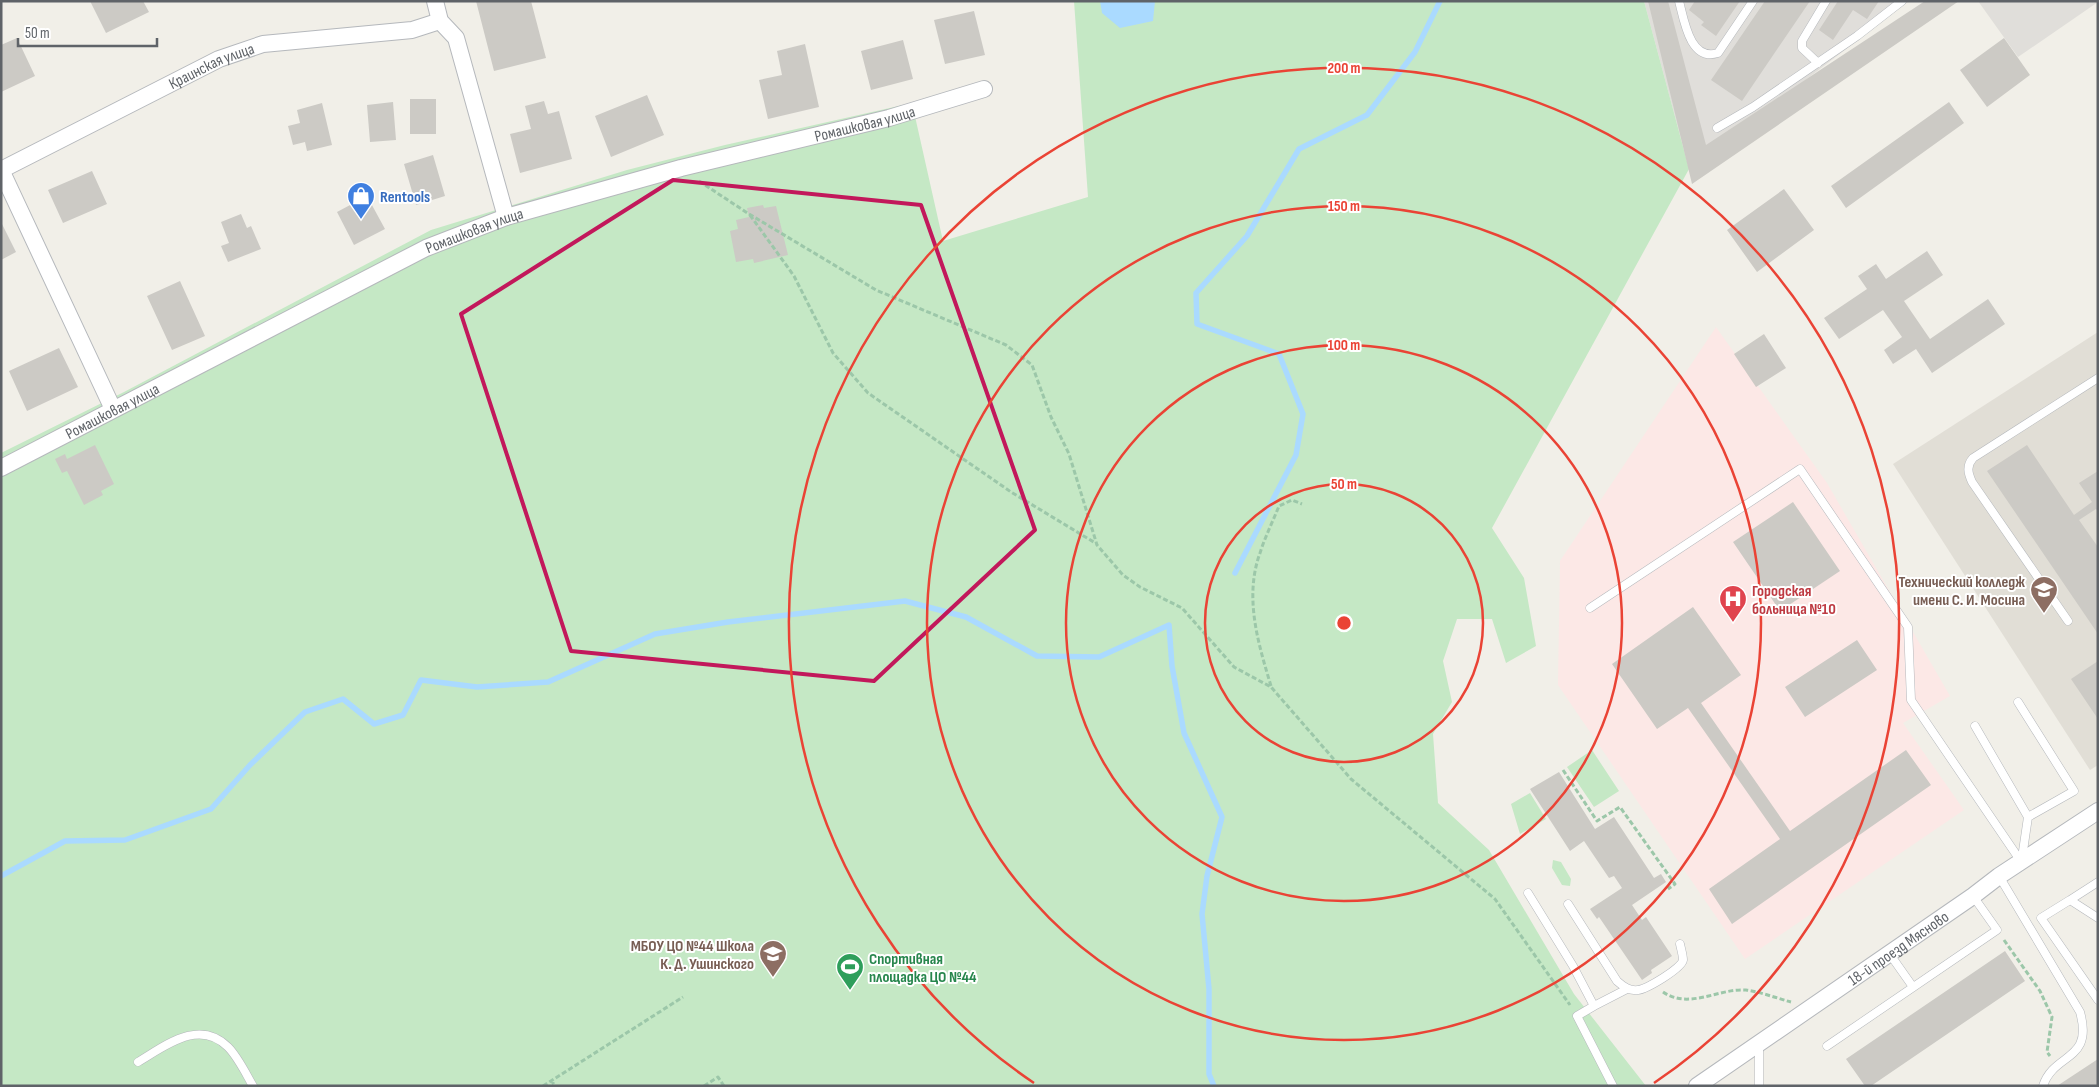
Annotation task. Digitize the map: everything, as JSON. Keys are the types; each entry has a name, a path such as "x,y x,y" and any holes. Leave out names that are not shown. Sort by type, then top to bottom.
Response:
{"street":[{"path":"435,1 440,22 456,38 506,216"},
{"name":"Краинская улица","path":"113,409 1,170 220,59 254,47 263,44 412,30 440,22"},
{"name":"Ромашковая улица","path":"1,468 426,248 506,216 681,168 889,118 984,89"},
{"name":"18-й проезд Мясново","path":"1697,1086 1973,896 1998,876 2022,863 2098,810"}],"lane":[{"path":"1678,1 1692,43 1702,54 1710,56 1718,53 1753,1"},
{"path":"1818,63 1802,48 1802,41 1826,1"},
{"path":"1717,128 1753,107 1818,63 1902,1"},
{"path":"2068,621 1972,482 1968,470 1973,458 2098,378"},
{"path":"1590,608 1800,469 1908,627 1911,700 2022,863"},
{"path":"2018,702 2074,790 2028,818"},
{"path":"1975,726 2028,818 2022,863"},
{"path":"1998,876 2080,1012 2084,1026 2083,1038 2075,1052 2046,1076 2043,1086"},
{"path":"2098,882 2041,918 2098,1000"},
{"path":"1528,894 1573,966 1594,1006"},
{"path":"1828,1046 1997,930 1973,896"},
{"path":"2070,900 2098,918"},
{"path":"1568,904 1617,981 1627,989"},
{"path":"1613,1086 1577,1016 1627,989 1639,990 1681,965 1683,959 1680,944"},
{"path":"1890,953 1913,988"},
{"path":"138,1062 180,1037 194,1034 211,1036 228,1047 254,1086"},
{"path":"1759,1042 1759,1086"}],"path":[{"path":"681,168 749,214 876,290 1006,345 1032,365 1051,416 1069,454 1097,545"},
{"path":"749,214 794,276 833,354 868,393 1011,492 1097,545 1123,575 1140,587 1182,608 1234,667 1271,687 1351,779 1495,899 1577,1016"},
{"path":"1271,687 1257,639 1252,599 1259,554 1279,506 1292,500 1302,504"},
{"path":"1563,770 1597,821 1620,807 1675,884 1668,889"},
{"path":"1997,930 2040,991 2052,1017 2047,1052 2058,1066"},
{"path":"1655,982 1669,996 1678,999 1688,1000 1745,990 1811,1007"},
{"path":"542,1086 683,997"},
{"path":"704,1086 718,1077 724,1086"},
{"path":"551,1080 555,1086"}],"highlighted area":[{"path":"673,180 921,205 1035,530 874,681 571,651 461,314"}],"shaded area":[{"path":"1644,1 1909,1 1689,169"},
{"path":"1978,1 2098,1 2098,2 2018,57"},
{"name":"Городская больница №10","path":"1716,327 1827,483 1950,696 1903,723 1964,810 1745,959 1558,685 1560,561"},
{"name":"Технический колледж имени С. И. Мосина","path":"2098,332 2098,765 2090,770 1893,464"}],"green space":[{"path":"1074,1 1644,1 1689,169 1492,528 1524,578 1536,646 1506,663 1492,619 1457,619 1443,661 1452,702 1433,734 1438,803 1489,850 1574,994 1646,1086 1,1086 1,453 124,392 431,230 627,170 725,145 912,103 943,241 1088,197"},
{"path":"1592,750 1619,791 1594,807 1567,767"},
{"path":"1530,793 1546,819 1520,834 1511,804"},
{"path":"1553,860 1561,862 1571,879 1570,886 1562,885 1552,868"}],"water":[{"path":"1100,1 1155,1 1153,21 1120,28 1102,13"}],"building":[{"path":"90,1 143,1 149,12 106,33"},
{"path":"476,1 531,1 546,58 494,71"},
{"path":"1648,1 1668,1 1706,145 1925,1 1959,1 1692,184"},
{"path":"1695,1 1740,1 1716,36 1701,25 1704,22 1689,10"},
{"path":"1765,1 1810,1 1742,101 1711,80"},
{"path":"1838,1 1879,1 1867,19 1853,10 1833,40 1819,30"},
{"path":"974,11 985,55 945,64 934,20"},
{"path":"17,38 35,76 1,92 1,45"},
{"path":"2004,38 2030,75 1987,107 1960,70"},
{"path":"903,40 913,79 871,90 861,51"},
{"path":"805,44 819,107 768,119 759,80 782,75 777,51"},
{"path":"647,95 664,135 611,157 595,116"},
{"path":"410,99 436,99 436,134 410,134"},
{"path":"544,101 548,114 559,111 572,159 520,173 510,134 531,129 525,106"},
{"path":"393,102 396,140 370,142 367,105"},
{"path":"1949,102 1964,123 1846,208 1831,186"},
{"path":"322,103 332,145 307,151 305,142 293,145 288,126 300,123 297,110"},
{"path":"433,155 445,196 416,205 404,164"},
{"path":"92,171 107,204 63,223 48,190"},
{"path":"1784,189 1814,230 1757,272 1727,230"},
{"name":"Rentools","path":"367,196 385,229 354,245 337,212"},
{"path":"763,205 764,208 776,206 788,255 754,263 753,259 736,262 730,231 738,229 736,220 749,217 747,208"},
{"path":"241,214 247,228 251,226 261,249 228,262 221,246 229,243 221,222"},
{"path":"1,222 16,252 1,260"},
{"path":"1927,251 1943,275 1904,301 1930,339 1988,299 2005,324 1932,373 1916,349 1893,364 1884,350 1902,337 1883,310 1839,339 1824,318 1867,289 1858,276 1876,264 1886,279"},
{"path":"180,281 205,336 172,350 147,296"},
{"path":"1764,334 1786,368 1756,387 1734,354"},
{"path":"59,348 78,387 27,411 9,371"},
{"path":"95,445 114,484 101,491 103,495 84,505 67,471 62,473 55,459 65,454 67,459"},
{"path":"2027,445 2074,515 2092,502 2079,483 2098,471 2098,511 2096,509 2079,520 2098,547 2098,634 1987,471"},
{"path":"1793,502 1840,571 1780,611 1733,542"},
{"path":"1693,607 1741,675 1701,703 1790,831 1906,750 1931,785 1732,924 1709,889 1780,839 1688,708 1657,729 1612,664"},
{"path":"1857,640 1877,670 1805,717 1785,687"},
{"path":"2098,661 2098,719 2071,679"},
{"path":"1559,772 1595,829 1614,817 1654,878 1661,874 1666,882 1632,905 1642,920 1646,917 1672,956 1651,970 1652,973 1642,980 1599,917 1597,919 1590,909 1622,888 1614,876 1609,878 1584,841 1570,851 1530,789"},
{"path":"2005,951 2025,981 1871,1086 1865,1086 1846,1059"},
{"path":"2098,1059 2098,1086 2057,1086"}],"waterway":[{"path":"1235,573 1296,455 1303,414 1279,354 1197,324 1196,293 1247,236 1299,149 1367,115 1415,52 1440,1"},
{"path":"1,876 65,841 125,840 211,809 250,765 305,712 343,699 374,724 403,715 421,680 477,687 548,682 655,634 728,622 905,601 966,617 1037,656 1099,657 1169,625 1172,666 1184,733 1222,817 1207,876 1202,914 1209,989 1209,1074 1214,1086"}],"place":[{"name":"Rentools","path":"361,220"},
{"name":"Технический колледж имени С. И. Мосина","path":"2044,614"},
{"name":"Городская больница №10","path":"1733,623"},
{"name":"МБОУ ЦО №44 Школа К. Д. Ушинского","path":"773,978"},
{"name":"Спортивная площадка ЦО №44","path":"850,991"}]}
